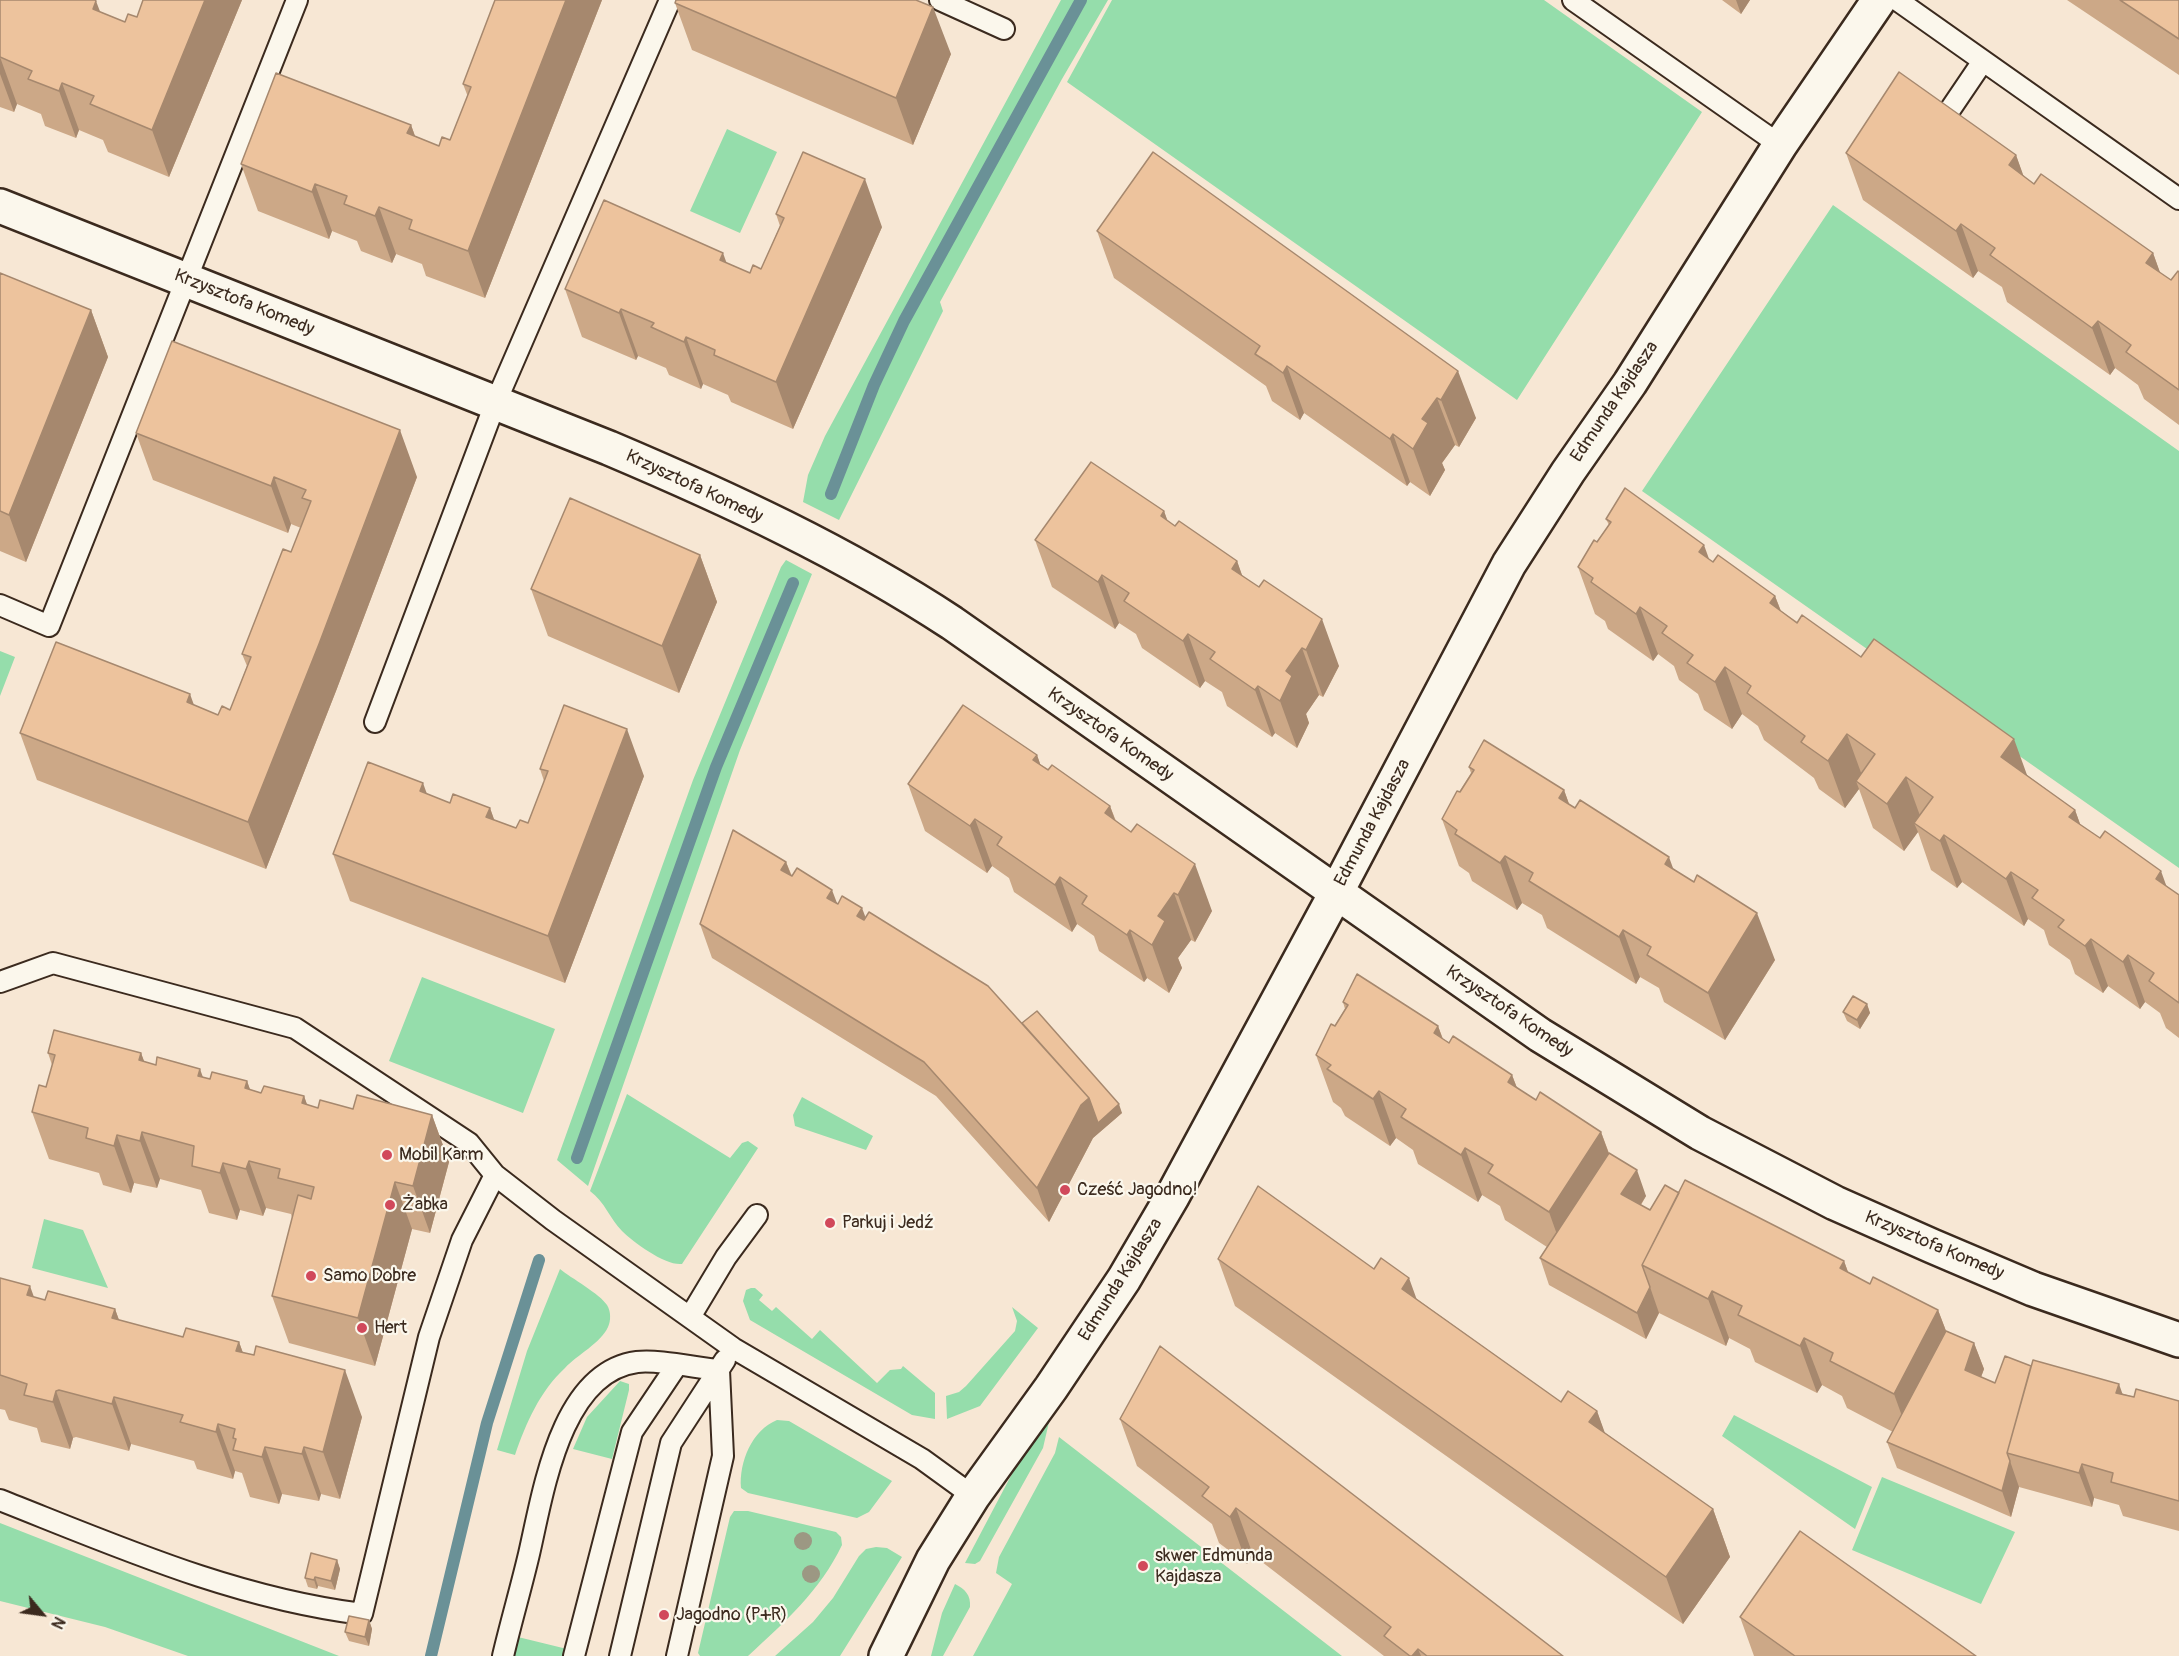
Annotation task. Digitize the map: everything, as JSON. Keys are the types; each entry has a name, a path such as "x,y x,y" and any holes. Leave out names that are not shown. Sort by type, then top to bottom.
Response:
{"street":[{"name":"Edmunda Kajdasza","path":"886,1656 933,1560 973,1496 1051,1388 1124,1279 1336,893 1509,564 1569,471 1630,383 1780,145 1879,0"},
{"name":"Krzysztofa Komedy","path":"0,206 697,486 831,551 899,588 1540,1035 1722,1144 1834,1203 2033,1289 2179,1340"}],"lane":[{"path":"0,605 49,626 297,0"},
{"path":"375,722 495,404 670,0"},
{"path":"940,0 1004,29"},
{"path":"1573,0 1780,145"},
{"path":"1897,0 2179,199"},
{"path":"1941,123 1983,61"},
{"path":"0,982 53,963 295,1028 469,1143 495,1175 568,1231 733,1348 922,1459 973,1496"},
{"path":"0,1500 193,1576 307,1607 362,1614 429,1337 462,1239 495,1175"},
{"path":"690,1317 726,1257 757,1215"},
{"path":"620,1656 671,1443 733,1348"},
{"path":"503,1656 558,1438 570,1414 588,1390 612,1370 637,1362 718,1370"},
{"path":"574,1656 632,1432 677,1365"},
{"path":"677,1656 723,1456 718,1370"}],"green space":[{"path":"1061,0 1108,0 940,302 943,311 839,520 803,502 808,475 825,436"},
{"path":"1112,0 1544,0 1702,112 1517,400 1067,82"},
{"path":"727,129 777,152 740,233 690,211"},
{"path":"1833,205 2179,451 2179,868 1642,491"},
{"path":"786,560 812,574 740,750 588,1186 557,1160 693,780 781,567"},
{"path":"0,651 15,657 0,696"},
{"path":"422,977 555,1029 523,1113 389,1061"},
{"path":"627,1094 730,1158 742,1143 748,1141 758,1148 682,1264 659,1258 634,1242 622,1231 600,1200 590,1191"},
{"path":"802,1097 873,1136 866,1150 795,1126 793,1115"},
{"path":"44,1219 83,1230 108,1288 32,1268"},
{"path":"560,1269 592,1291 607,1305 610,1316 609,1325 605,1333 570,1363 548,1387 529,1419 515,1455 497,1450 527,1351"},
{"path":"755,1288 763,1295 759,1300 772,1311 776,1307 812,1339 820,1330 877,1383 890,1370 901,1369 903,1366 935,1393 935,1419 912,1415 750,1320 743,1301 746,1290"},
{"path":"1012,1307 1038,1328 980,1406 947,1419 946,1396 959,1392 966,1386 1015,1331 1017,1321"},
{"path":"620,1381 629,1384 629,1390 612,1459 573,1449 587,1417"},
{"path":"1734,1415 1872,1487 1855,1529 1722,1436"},
{"path":"777,1420 789,1421 892,1481 869,1512 857,1518 748,1493 741,1488 745,1458 754,1439 768,1425"},
{"path":"1047,1420 1049,1422 1043,1448 980,1561 975,1564 965,1563 1014,1470"},
{"name":"skwer Edmunda Kajdasza","path":"1059,1437 1342,1656 973,1656 1012,1584 996,1573 999,1557 1055,1453"},
{"path":"1882,1477 2015,1532 1981,1604 1852,1550"},
{"path":"734,1511 748,1511 836,1532 841,1537 842,1545 812,1591 788,1618 748,1656 700,1656 698,1653 730,1517"},
{"path":"0,1523 339,1656 188,1656 105,1627 0,1601"},
{"path":"887,1548 902,1557 840,1656 775,1656 813,1622 833,1598 859,1556 866,1549"},
{"path":"955,1584 967,1593 970,1607 943,1656 931,1656 942,1613"},
{"path":"518,1637 567,1649 565,1656 513,1656"}],"building":[{"path":"0,0 95,0 93,9 125,22 128,14 137,17 143,0 205,0 152,130 90,104 94,96 62,83 59,91 28,79 32,71 0,57"},
{"path":"495,0 566,0 468,251 409,229 412,220 379,207 375,216 344,204 347,196 315,184 312,192 241,164 276,73 411,125 407,133 439,146 442,137 450,140 471,87 463,84"},
{"path":"676,0 916,0 933,7 896,98 675,3"},
{"path":"2120,0 2179,0 2179,39"},
{"path":"1899,72 2016,155 2009,165 2034,184 2041,174 2153,253 2146,263 2171,280 2179,272 2179,390 2126,352 2131,345 2098,321 2092,328 1990,255 1995,248 1961,224 1956,231 1846,153"},
{"path":"803,152 865,179 776,382 714,355 715,350 686,337 684,342 651,327 654,323 621,309 619,313 565,289 604,200 723,253 720,260 750,273 753,265 761,269 784,218 776,214"},
{"path":"1153,152 1458,371 1441,400 1437,398 1422,419 1428,423 1413,449 1393,434 1390,439 1287,366 1283,373 1255,354 1260,346 1097,231"},
{"path":"0,273 91,310 9,515 0,511"},
{"path":"172,341 400,430 319,644 248,822 20,733 56,642 190,694 187,702 218,715 222,706 230,710 251,657 242,654 283,549 291,552 311,501 302,498 306,490 274,477 271,486 136,433"},
{"path":"1091,462 1164,511 1161,516 1175,526 1179,521 1237,561 1232,569 1259,587 1264,580 1322,619 1306,650 1302,648 1286,671 1292,676 1280,701 1258,686 1255,690 1210,659 1215,652 1188,634 1183,641 1124,601 1129,593 1102,575 1098,582 1035,540"},
{"path":"1625,488 1704,545 1699,552 1713,562 1718,555 1775,596 1770,603 1797,623 1802,615 1861,657 1874,639 2014,739 2001,757 2075,810 2069,817 2100,838 2105,831 2161,871 2156,879 2179,895 2179,1003 2149,981 2154,973 2128,955 2123,962 2091,939 2085,946 2058,927 2064,920 2032,898 2038,890 2011,872 2006,879 1944,835 1940,841 1914,823 1933,797 1906,777 1887,804 1856,781 1875,754 1847,734 1828,761 1801,742 1805,736 1747,693 1751,686 1725,667 1715,682 1687,663 1693,655 1662,633 1667,626 1640,607 1636,614 1591,582 1593,578 1578,567 1594,540 1597,542 1611,522 1606,519"},
{"path":"570,498 700,555 662,646 531,589"},
{"path":"564,705 627,729 548,936 333,854 368,762 423,783 420,791 450,803 453,794 490,808 486,817 516,828 520,820 528,823 548,771 540,769"},
{"path":"963,705 1037,755 1033,760 1048,770 1052,765 1110,806 1105,813 1131,832 1137,824 1195,864 1178,895 1174,893 1158,916 1165,921 1152,945 1130,930 1127,935 1082,904 1087,896 1060,877 1055,885 997,845 1002,837 975,819 970,826 908,784"},
{"path":"1484,740 1564,790 1559,798 1575,808 1580,800 1669,857 1665,864 1694,882 1697,875 1757,913 1708,993 1647,955 1651,947 1623,930 1619,937 1529,881 1533,873 1505,856 1500,863 1455,834 1457,830 1442,819 1457,791 1460,792 1474,770 1469,767"},
{"path":"733,830 786,862 781,870 792,876 797,868 832,890 827,898 838,904 842,896 862,908 857,916 864,920 869,912 988,986 1089,1098 1081,1105 1037,1188 924,1062 700,924"},
{"path":"1357,974 1438,1026 1434,1033 1449,1043 1453,1036 1512,1075 1508,1082 1536,1100 1540,1092 1601,1132 1549,1212 1488,1173 1493,1165 1465,1148 1461,1155 1401,1117 1406,1109 1379,1091 1373,1099 1327,1069 1331,1065 1316,1055 1331,1024 1335,1026 1348,1005 1343,1002"},
{"path":"1853,996 1867,1004 1857,1020 1843,1012"},
{"path":"1037,1011 1119,1104 1098,1123 1089,1098 1022,1023"},
{"path":"54,1030 141,1053 139,1060 156,1065 157,1057 200,1069 198,1076 210,1079 212,1072 247,1081 245,1088 261,1093 264,1086 304,1096 302,1103 318,1108 320,1100 353,1109 357,1095 432,1115 413,1186 395,1182 358,1318 272,1296 298,1195 311,1199 314,1187 278,1178 280,1169 249,1161 246,1169 223,1163 220,1173 192,1166 194,1146 142,1132 140,1141 117,1135 114,1146 86,1138 88,1128 32,1112 39,1085 46,1087 55,1055 48,1053"},
{"path":"1609,1153 1637,1170 1621,1194 1650,1210 1665,1185 1679,1193 1642,1265 1650,1287 1637,1313 1540,1258"},
{"path":"1685,1180 1844,1261 1840,1268 1870,1284 1873,1277 1938,1310 1894,1394 1830,1361 1833,1353 1804,1338 1800,1346 1738,1315 1742,1306 1712,1291 1708,1299 1642,1265"},
{"path":"1258,1186 1374,1269 1381,1258 1409,1278 1402,1289 1561,1402 1568,1391 1597,1411 1589,1422 1713,1509 1666,1577 1218,1259"},
{"path":"0,1278 30,1286 27,1295 45,1300 48,1291 115,1309 112,1318 183,1337 186,1328 239,1342 236,1351 254,1355 256,1346 345,1370 323,1452 304,1447 302,1454 265,1447 262,1457 233,1450 236,1439 233,1438 235,1429 218,1424 216,1432 180,1422 183,1415 114,1397 112,1404 59,1390 56,1391 53,1402 24,1395 27,1384 0,1375"},
{"path":"1946,1331 1974,1343 1965,1370 1995,1383 2005,1356 2031,1366 2007,1453 2010,1461 2002,1491 1887,1442"},
{"path":"1160,1346 1563,1656 1427,1656 1418,1649 1410,1656 1384,1636 1391,1627 1236,1508 1230,1517 1202,1496 1209,1487 1120,1419"},
{"path":"2033,1360 2119,1384 2116,1393 2134,1397 2136,1389 2179,1401 2179,1501 2111,1482 2113,1473 2082,1464 2079,1473 2007,1453"},
{"path":"1800,1531 1976,1656 1795,1656 1740,1617"},
{"path":"311,1553 337,1560 331,1581 315,1577 314,1580 305,1578"},
{"path":"349,1616 369,1620 365,1637 345,1632"}],"waterway":[{"path":"831,494 874,385 904,321 1081,0"},
{"path":"577,1158 716,767 793,583"},
{"path":"431,1656 487,1423 539,1260"}],"place":[{"name":"Mobil Karm","path":"387,1155"},
{"name":"Cześć Jagodno!","path":"1065,1190"},
{"name":"Żabka","path":"390,1205"},
{"name":"Parkuj i Jedź","path":"830,1223"},
{"name":"Samo Dobre","path":"311,1276"},
{"name":"Hert","path":"362,1328"},
{"name":"skwer Edmunda Kajdasza","path":"1143,1566"},
{"name":"Jagodno (P+R)","path":"664,1615"}]}
